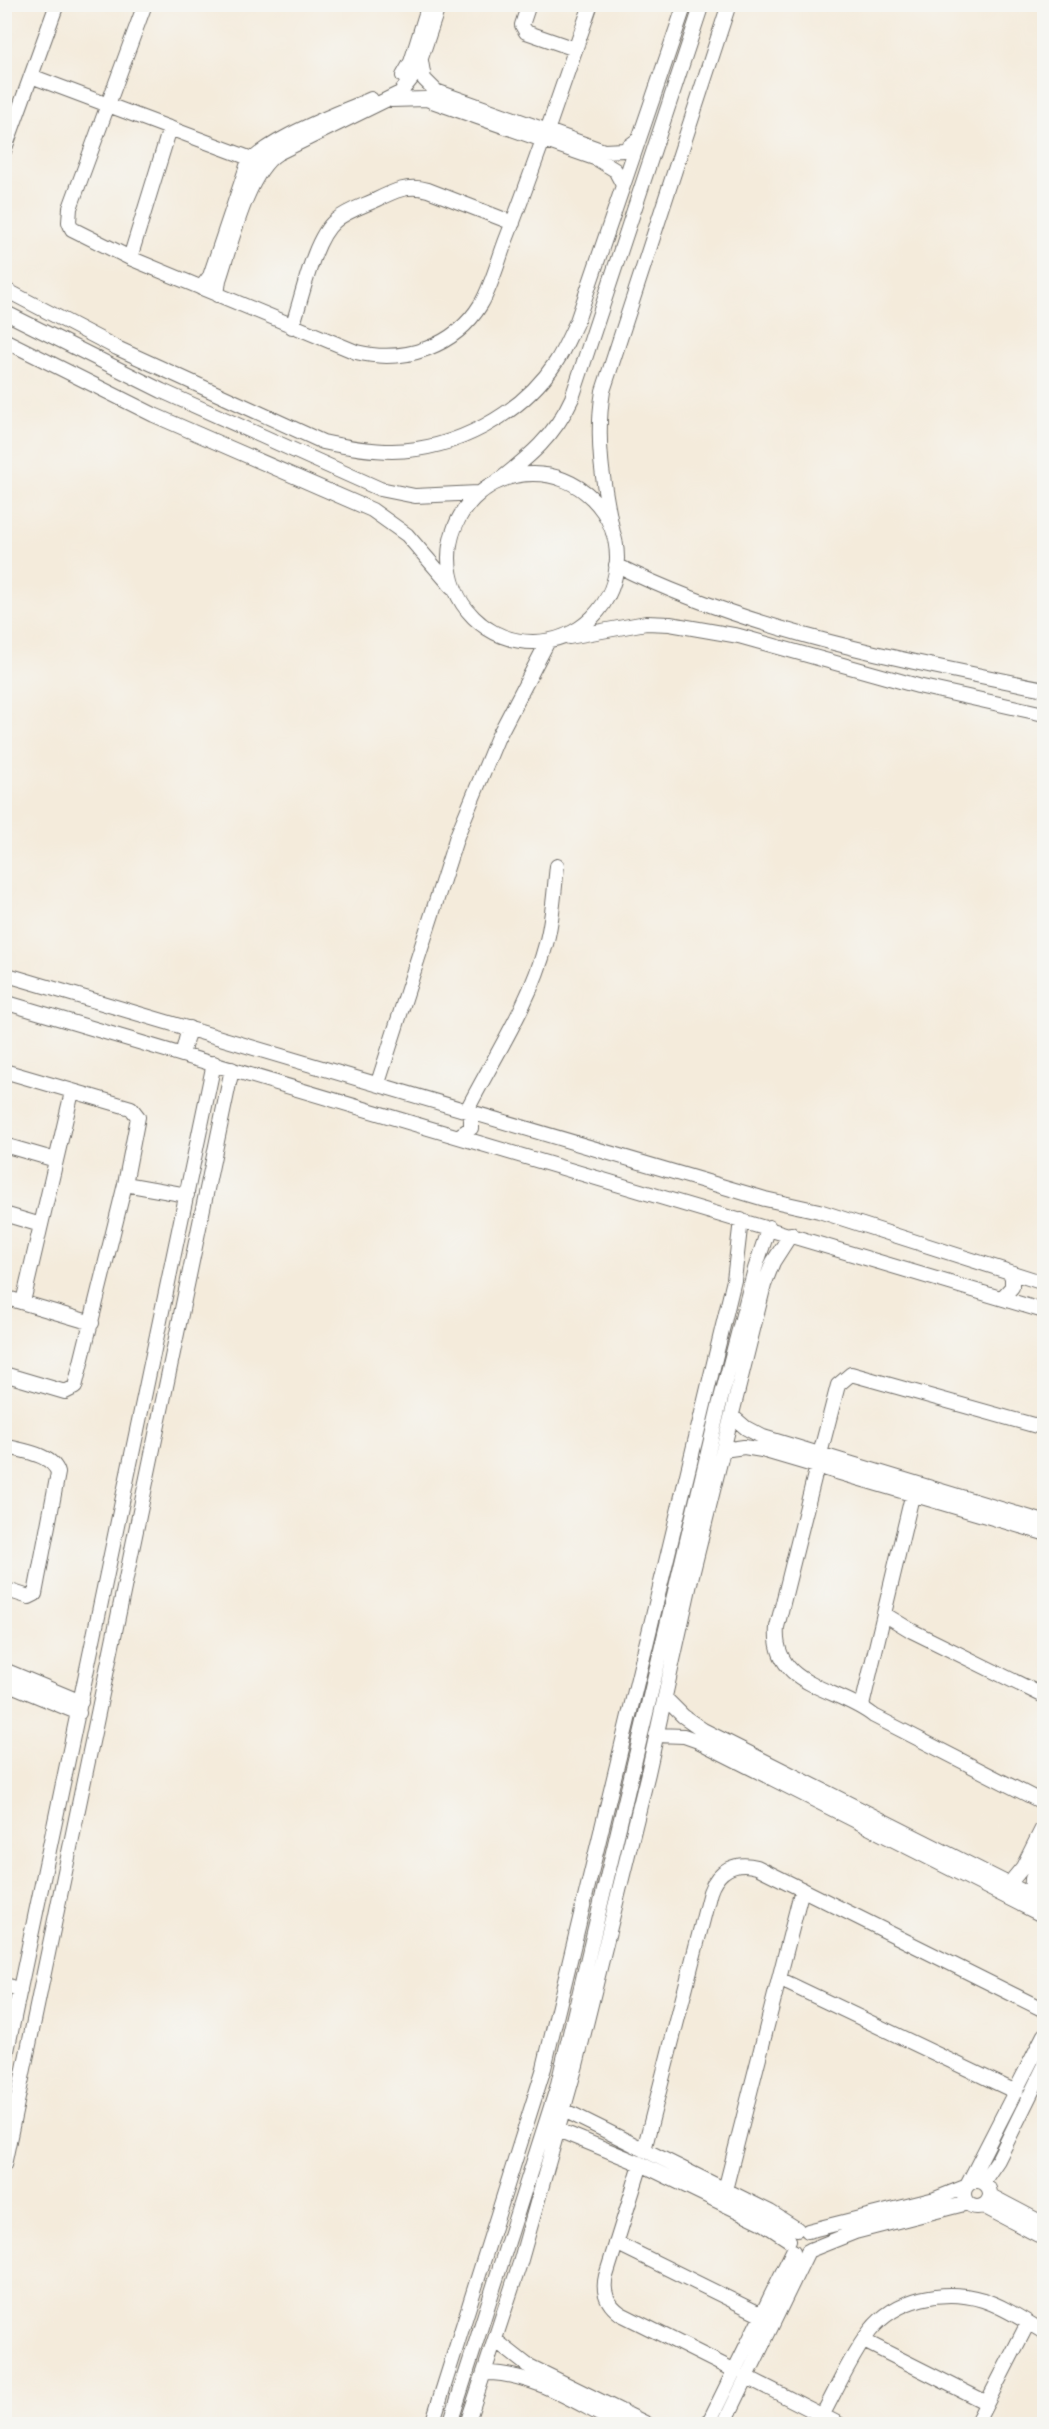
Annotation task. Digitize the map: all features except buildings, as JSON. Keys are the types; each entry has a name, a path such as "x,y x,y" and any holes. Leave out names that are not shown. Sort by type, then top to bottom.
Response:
{"street":[{"path":"4,131 50,4"},
{"path":"4,151 57,4"},
{"path":"145,4 70,208 69,222 78,233 217,296 356,352 380,356 400,356 432,347 464,327 480,305 513,223 591,4"},
{"path":"201,288 210,276 246,166 260,151 393,87 411,62 429,4"},
{"path":"217,296 219,280 253,182 263,165 278,153 389,100 408,84 421,61 439,4"},
{"path":"529,4 522,25 526,32 575,49"},
{"path":"4,289 117,348 323,442 360,450 394,451 440,444 471,433 512,409 556,362 577,321 685,4"},
{"path":"457,593 450,572 450,540 464,510 478,493 497,482 542,446 564,416 572,398 702,4"},
{"path":"378,1083 457,836 497,739 553,639 578,629 595,615 607,597 616,565 600,472 598,445 603,390 729,4"},
{"path":"421,61 424,79 436,91 545,135 605,163 615,170 623,185"},
{"path":"31,76 252,159"},
{"path":"389,100 426,99 545,135 611,152 624,150 639,139"},
{"path":"130,258 170,128"},
{"path":"292,327 323,235 340,217 400,189 421,187 513,223"},
{"path":"4,312 152,386 380,489 406,495 478,493"},
{"path":"4,339 154,415 372,510 407,535 457,593 468,612 494,632 526,642 598,633 646,623 670,624 739,636 918,686 1044,714"},
{"path":"497,482 518,475 540,474 571,483 597,504 612,533"},
{"path":"336,495 346,475"},
{"path":"616,565 698,603 764,624 857,650 1044,689"},
{"path":"467,1110 539,966 550,927 557,866"},
{"path":"4,974 765,1199 819,1211 1044,1283"},
{"path":"4,1002 769,1227 1044,1311"},
{"path":"183,1055 189,1028"},
{"path":"4,2065 214,1063"},
{"path":"4,2165 58,1917 232,1069"},
{"path":"4,1071 136,1112 138,1118 125,1184 77,1383 73,1390 65,1392 4,1374"},
{"path":"23,1302 72,1092"},
{"path":"459,1136 471,1128 471,1117 467,1110"},
{"path":"511,1152 507,1138 510,1132 519,1126"},
{"path":"4,1145 56,1160"},
{"path":"125,1184 188,1195"},
{"path":"4,1214 41,1225"},
{"path":"432,2424 544,2068 734,1280 741,1220"},
{"path":"450,2424 556,2088 719,1406 755,1269 769,1227"},
{"path":"467,2424 495,2340 564,2110 764,1285 778,1252 791,1234"},
{"path":"1002,1298 1012,1287 1012,1273"},
{"path":"4,1297 92,1323"},
{"path":"1044,1428 851,1374 838,1385 777,1627 778,1650 782,1661 799,1678 861,1706 874,1716 1044,1803"},
{"path":"732,1416 746,1428 763,1437 819,1460 1044,1533"},
{"path":"4,1446 47,1459 56,1467 58,1473 35,1594 29,1597 4,1589"},
{"path":"723,1450 753,1448 819,1460 1044,1522"},
{"path":"861,1706 913,1492"},
{"path":"114,1542 134,1547"},
{"path":"884,1614 912,1631 1044,1696"},
{"path":"4,1670 80,1708"},
{"path":"637,1677 654,1682"},
{"path":"4,1682 80,1708"},
{"path":"664,1698 689,1722 703,1730 1044,1902"},
{"path":"656,1735 684,1736 698,1741 1044,1916"},
{"path":"1009,1884 1023,1867 1044,1825"},
{"path":"1031,1895 1032,1879 1044,1853"},
{"path":"839,2424 614,2309 605,2293 604,2284 642,2157 713,1884 724,1871 749,1865 802,1889 1044,2010"},
{"path":"725,2190 802,1889"},
{"path":"37,1912 58,1917"},
{"path":"779,1979 1016,2092"},
{"path":"4,1984 19,1996"},
{"path":"4,1995 19,1996"},
{"path":"987,2201 976,2207 968,2203 964,2196 967,2185 1044,2035"},
{"path":"983,2182 998,2160 1044,2067"},
{"path":"564,2110 642,2157 770,2226 797,2238 813,2240 741,2374 708,2424"},
{"path":"558,2130 642,2157 725,2190 777,2216 797,2238 800,2253 855,2232 968,2203"},
{"path":"724,2424 762,2315 797,2238 935,2199 977,2180 989,2188 987,2201"},
{"path":"987,2201 1044,2224"},
{"path":"987,2201 1044,2238"},
{"path":"616,2243 762,2315"},
{"path":"822,2416 871,2330 906,2304 934,2296 964,2296 984,2300 1044,2332"},
{"path":"468,2310 485,2316"},
{"path":"976,2424 1028,2323"},
{"path":"495,2340 545,2381 619,2424"},
{"path":"864,2341 987,2403"},
{"path":"484,2373 508,2373 545,2381 646,2424"}]}
